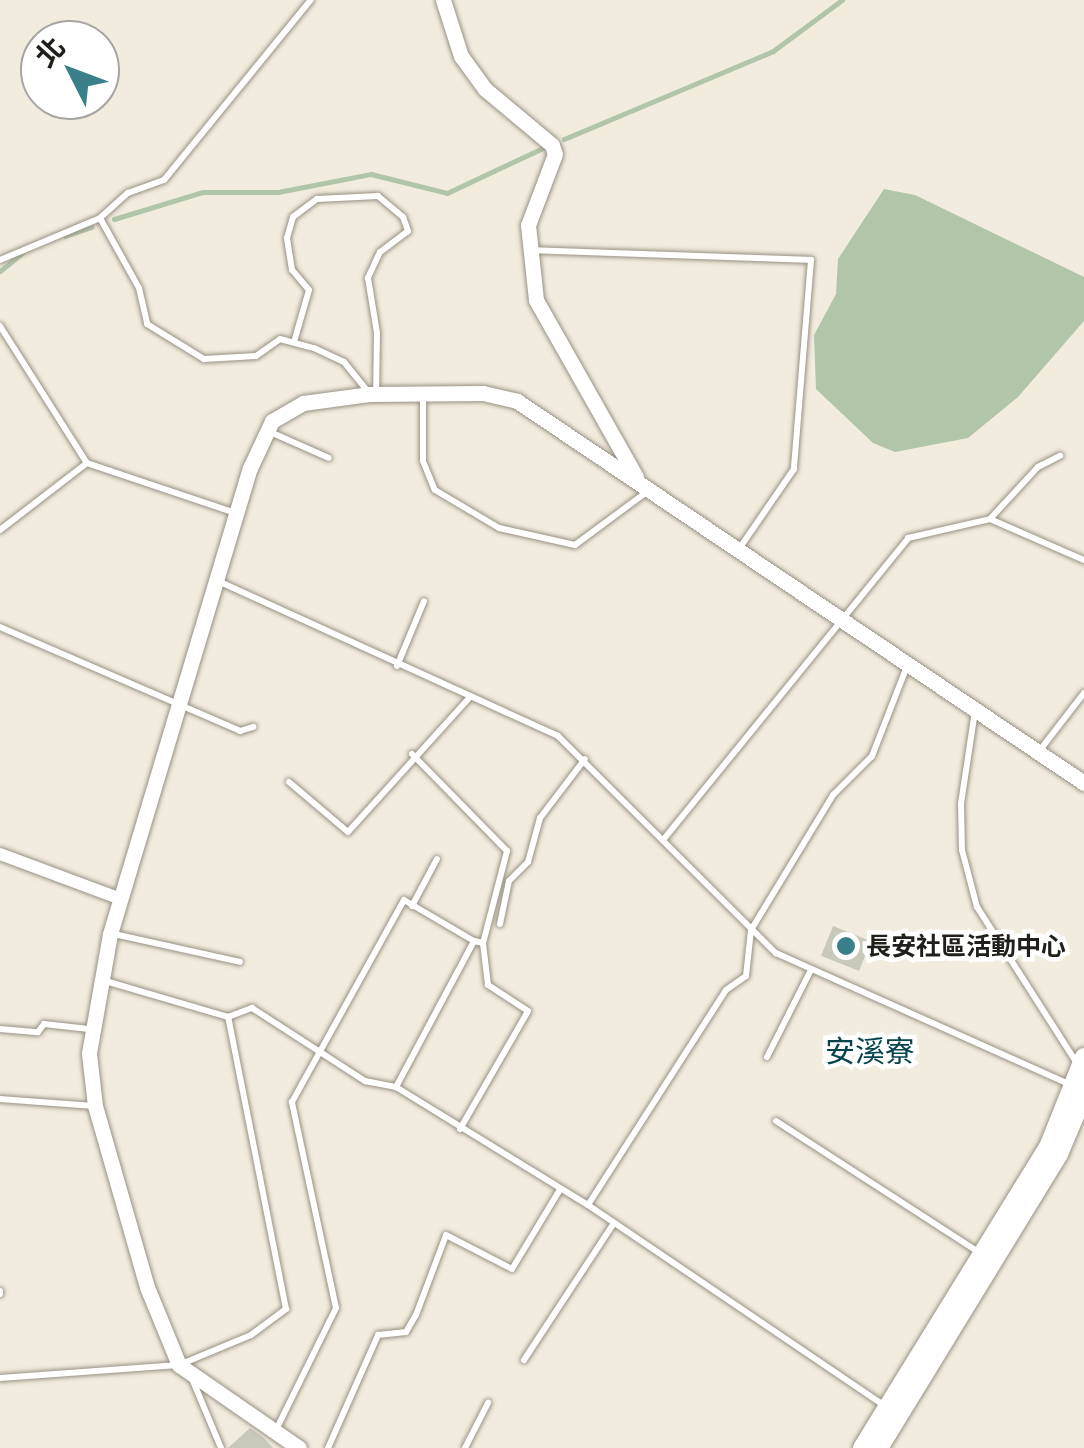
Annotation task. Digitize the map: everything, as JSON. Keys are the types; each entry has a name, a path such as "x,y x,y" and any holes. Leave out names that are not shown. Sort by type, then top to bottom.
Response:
{"main road":[{"path":"862,1448 1048,1147 1081,1077"},
{"path":"879,1448 1060,1154 1081,1077"}],"street":[{"path":"443,0 461,56 485,89 552,145 554,154 532,200 529,250 536,300 643,486"},
{"path":"299,1448 192,1380 180,1365 148,1287 95,1106 88,1029 110,934 264,430 303,403 373,394 483,393 517,401 1084,783"},
{"path":"0,854 121,899"}],"lane":[{"path":"0,260 100,218 128,193 164,180 311,0"},
{"path":"294,342 309,290 292,270 287,238 293,217 317,199 378,196 408,231 380,252 368,278 377,333 373,394"},
{"path":"100,218 139,288 147,324 204,359 240,359 280,339 294,342 344,362 373,394"},
{"path":"529,250 811,260 794,469 739,550"},
{"path":"0,326 87,463 238,514"},
{"path":"422,394 424,461 435,490 499,528 575,545 643,486"},
{"path":"264,430 328,458"},
{"path":"662,840 908,538 990,518 1038,467 1060,456"},
{"path":"0,530 87,463"},
{"path":"990,518 1084,560"},
{"path":"217,580 397,666 531,720 585,759 751,930 810,972 1081,1077"},
{"path":"397,666 424,600"},
{"path":"0,627 240,730 253,727"},
{"path":"588,1205 726,990 746,976 751,930 834,794 872,756 908,665"},
{"path":"1036,754 1084,694"},
{"path":"288,782 348,832 412,754 470,698"},
{"path":"975,711 960,804 962,850 977,907 1081,1077"},
{"path":"412,754 506,851 484,943 488,985 528,1011 460,1129"},
{"path":"500,924 510,881 528,862 540,818 585,759"},
{"path":"412,906 437,859"},
{"path":"276,1431 336,1308 292,1102 404,900 484,943"},
{"path":"110,934 240,962"},
{"path":"396,1087 474,941"},
{"path":"767,1057 810,972"},
{"path":"98,979 228,1017 252,1008 365,1081 396,1087 588,1205 886,1407"},
{"path":"0,1378 180,1365 250,1335 286,1309 228,1017"},
{"path":"0,1029 38,1032 44,1024 88,1029"},
{"path":"0,1098 95,1106"},
{"path":"776,1120 981,1254"},
{"path":"328,1448 378,1335 406,1332 416,1315 446,1235 512,1270 559,1190"},
{"path":"524,1360 614,1223"},
{"path":"192,1380 221,1448"},
{"path":"465,1448 488,1403"}],"shaded area":[{"path":"884,189 915,195 1084,277 1084,321 1018,397 968,438 895,452 873,443 816,389 814,335 836,294 838,259"}],"building":[{"name":"長安社區活動中心","path":"833,926 871,941 859,971 821,956"},
{"path":"250,1428 264,1438 273,1448 228,1448"}],"waterway":[{"path":"564,139 773,51 842,0"},
{"path":"114,219 203,192 278,192 371,174 447,193 547,146"},
{"path":"65,236 91,227"},
{"path":"0,271 22,253"}],"place":[{"name":"長安社區活動中心","path":"846,946"}],"district":[{"name":"安溪寮","path":"870,1051"}]}
